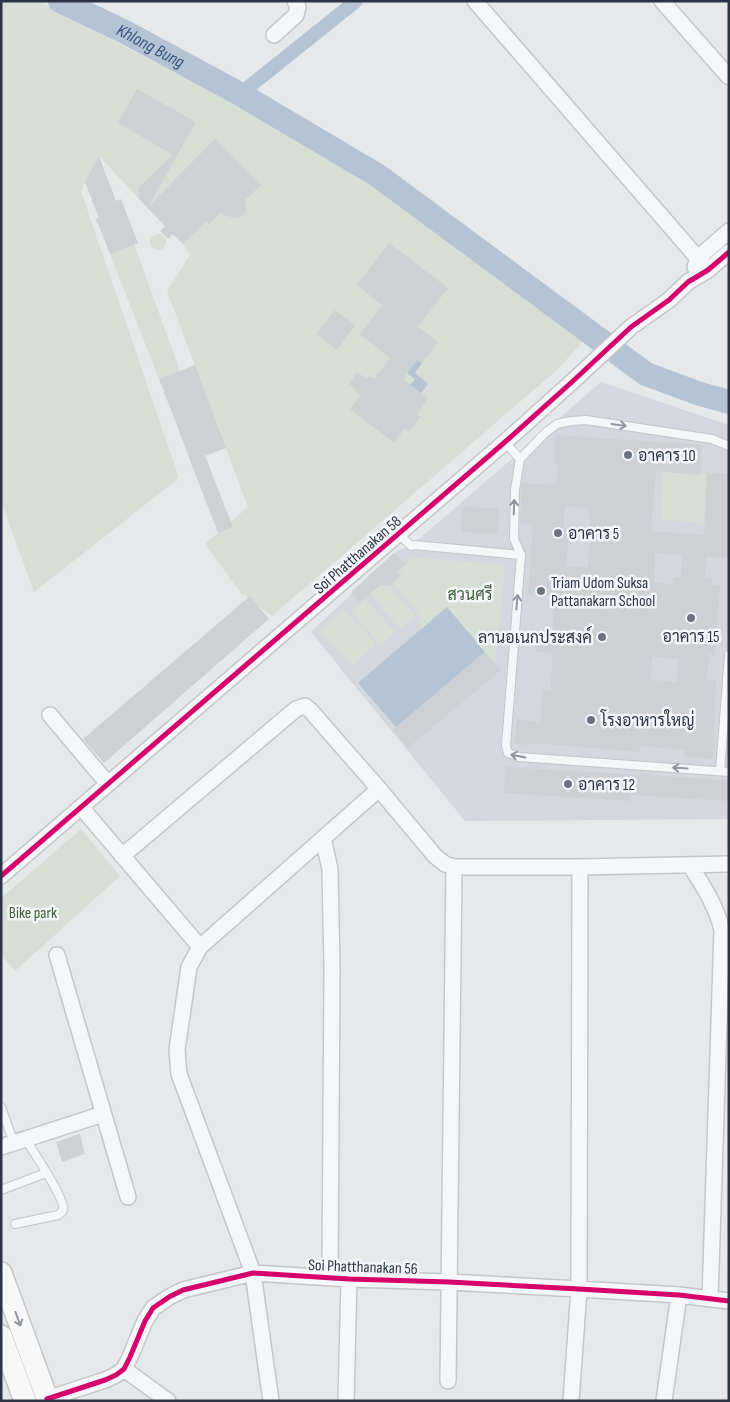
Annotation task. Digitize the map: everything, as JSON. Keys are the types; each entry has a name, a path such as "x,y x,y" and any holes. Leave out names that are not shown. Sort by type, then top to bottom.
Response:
{"main road":[{"path":"1,1274 48,1400"},
{"path":"1,1336 25,1401"}],"street":[{"path":"274,35 296,15 298,7 295,1"},
{"path":"475,1 708,270"},
{"path":"662,1 729,77"},
{"name":"Soi Phatthanakan 58","path":"688,282 698,258 729,231"},
{"name":"Soi Phatthanakan 58","path":"1,876 505,442 631,327 669,300 688,282 708,270 729,252"},
{"path":"122,856 296,708 305,706 444,864 454,867 729,864"},
{"path":"50,715 108,784"},
{"path":"271,1401 253,1274 179,1074 177,1050 189,968 200,947 379,789"},
{"path":"81,808 200,947"},
{"path":"323,838 330,869 332,969 330,1278"},
{"path":"690,865 711,898 722,930 710,1299"},
{"path":"448,1380 454,867"},
{"path":"571,1401 579,1289 580,867"},
{"path":"57,955 128,1197"},
{"path":"13,1143 104,1114"},
{"name":"Soi Phatthanakan 56","path":"124,1368 144,1321 153,1308 161,1302 183,1290 253,1274 579,1289 678,1295 729,1301"},
{"path":"346,1401 349,1279"},
{"path":"664,1401 678,1295"},
{"path":"48,1400 105,1380 116,1375 124,1368 168,1401"}],"lane":[{"path":"729,446 712,439 586,420 571,421 557,424 545,433 520,460 515,490 514,539 521,554 506,746 508,753 519,757 729,772"},
{"path":"505,442 520,460"},
{"path":"399,534 411,546 521,554"},
{"path":"720,771 729,655"},
{"path":"1,1108 13,1143 46,1173 64,1208 58,1215 15,1224"},
{"path":"1,1190 46,1173"}],"shaded area":[{"name":"Triam Udom Suksa Pattanakarn School","path":"601,382 729,425 729,819 465,821 311,632 397,551 411,546"}],"green space":[{"path":"1,1 38,1 252,113 323,154 450,237 584,340 558,369 272,616 240,592 205,544 248,507 167,291 190,255 183,244 99,156 81,191 179,478 34,592 1,501"},
{"path":"155,234 161,234 166,239 164,248 155,250 150,245 150,239"},
{"path":"134,244 180,371 159,379 110,254"},
{"path":"662,472 707,473 705,523 661,520"},
{"name":"สวนศรี","path":"412,557 505,565 495,668 421,630 419,615 392,582"},
{"path":"385,581 415,616 400,629 370,594"},
{"path":"365,598 395,633 381,646 351,611"},
{"path":"342,609 376,644 353,666 319,631"},
{"name":"Bike park","path":"81,829 120,876 15,971 1,955 1,898"}],"water":[{"path":"417,360 422,363 415,373 428,384 421,393 410,385 415,379 407,373"},
{"path":"447,607 485,652 396,727 358,683"}],"building":[{"path":"137,89 196,122 148,207 215,139 261,185 245,200 246,211 241,217 234,218 221,212 209,224 207,221 183,244 173,234 168,239 160,231 165,226 138,198 139,187 173,155 118,123"},
{"path":"99,156 116,201 121,199 138,243 110,254 96,219 99,218 85,182"},
{"path":"389,243 448,288 418,327 438,342 422,363 417,360 403,379 428,399 417,414 421,417 409,432 405,428 394,443 350,409 360,396 355,391 357,390 349,384 357,372 367,379 369,376 374,379 390,358 360,334 382,305 357,285"},
{"path":"335,310 355,325 337,350 316,334"},
{"path":"195,365 226,448 205,456 233,527 218,533 159,379"},
{"path":"556,435 702,445 700,475 656,471 651,531 704,535 707,473 729,474 728,558 706,557 705,577 712,578 712,585 720,585 715,655 709,654 707,680 716,680 713,759 684,757 685,750 640,746 640,752 533,743 532,745 514,744 517,719 540,722 543,690 551,691 552,653 535,651 534,635 553,636 554,595 528,593 533,524 520,523 522,483 556,485 558,464 554,464","holes":["565,506 589,508 588,567 566,567 569,529 563,529","655,553 682,555 681,577 674,577 673,584 654,582","652,657 678,659 677,682 651,680"]},
{"path":"462,507 499,508 498,534 461,532"},
{"path":"394,553 405,564 397,572 401,576 389,586 380,585 360,602 351,592"},
{"path":"250,596 269,619 104,763 83,739"},
{"path":"485,652 501,670 408,748 393,730"},
{"name":"อาคาร 12","path":"505,767 729,780 729,801 631,795 630,801 504,793"},
{"path":"80,1134 85,1154 62,1162 56,1142"}],"waterway":[{"name":"Khlong Bung","path":"60,1 125,32 240,94 377,175 646,374 700,394 729,402"},
{"path":"240,94 356,1"}],"cycle path":[{"path":"1,876 505,442 631,327 669,300 688,282 708,270 729,252"},
{"path":"47,1399 105,1380 124,1369 145,1321 153,1308 169,1297 183,1290 253,1273 579,1289 679,1295 729,1301"}],"place":[{"name":"อาคาร 10","path":"628,455"},
{"name":"อาคาร 5","path":"558,533"},
{"name":"Triam Udom Suksa Pattanakarn School","path":"541,591"},
{"name":"อาคาร 15","path":"691,618"},
{"name":"ลานอเนกประสงค์","path":"602,637"},
{"name":"โรงอาหารใหญ่","path":"591,720"},
{"name":"อาคาร 12","path":"568,784"}]}
